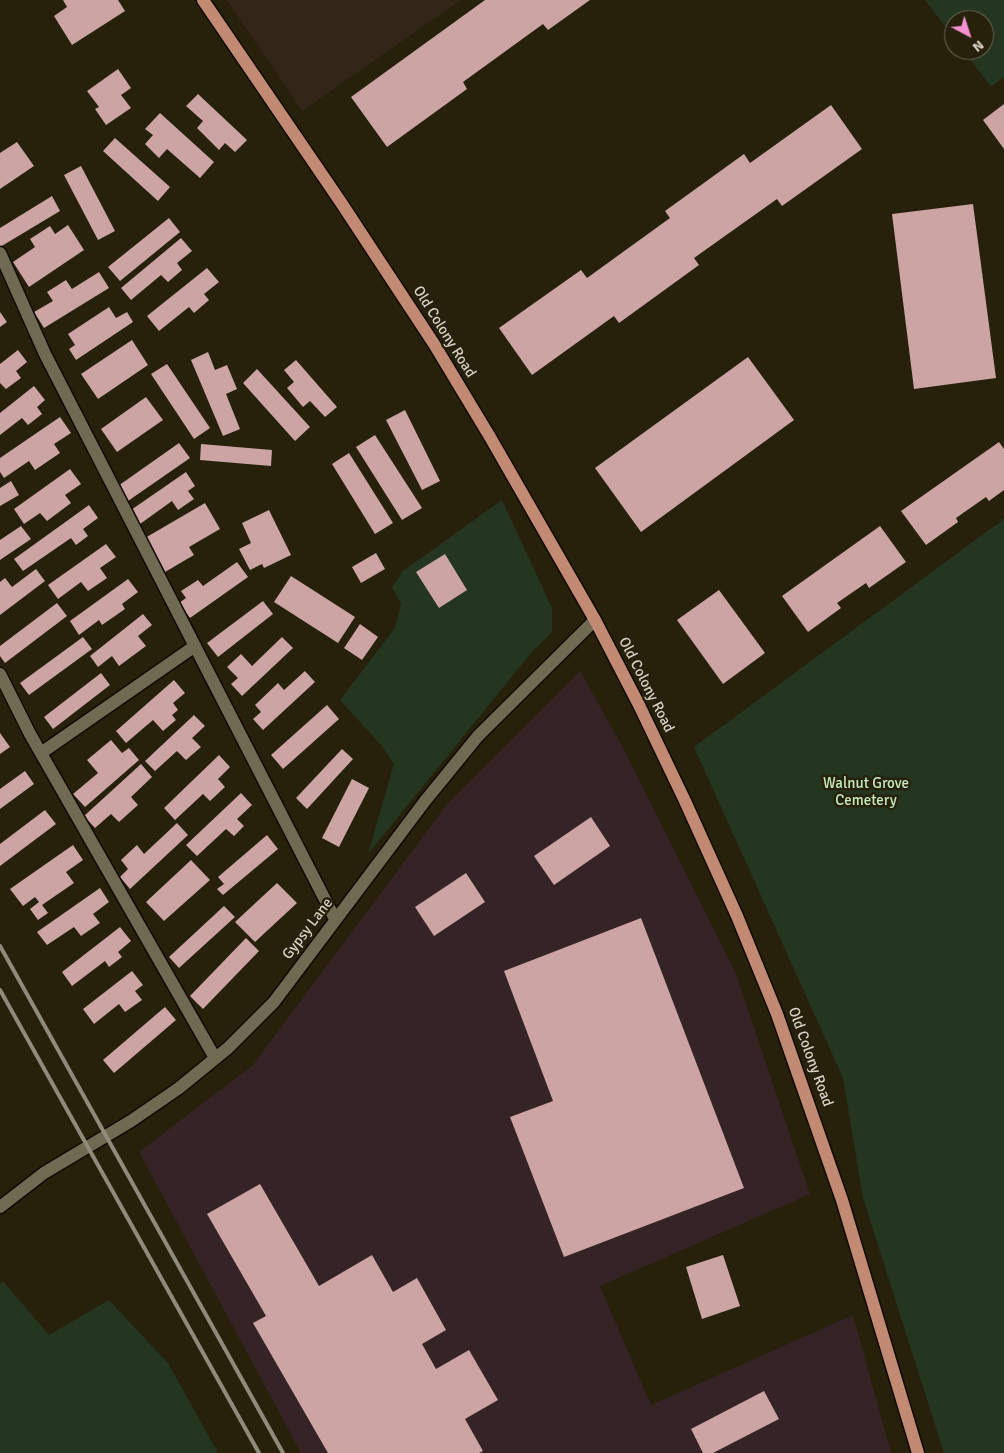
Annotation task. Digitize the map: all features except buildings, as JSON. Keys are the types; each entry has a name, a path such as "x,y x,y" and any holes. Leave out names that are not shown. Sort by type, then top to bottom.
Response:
{"main road":[{"name":"Old Colony Road","path":"203,0 340,201 434,344 490,437 595,620 639,705 737,916 777,1014 842,1200 918,1453"}],"street":[{"path":"0,253 5,277 335,920"},
{"name":"Gypsy Lane","path":"0,1207 44,1173 131,1121 179,1088 216,1058 274,1002 426,801 478,736 595,620"},
{"path":"41,753 195,646"},
{"path":"0,674 41,753 216,1058"}],"shaded area":[{"path":"227,0 461,0 302,111"},
{"path":"580,671 622,746 737,976 810,1194 600,1286 651,1405 853,1315 891,1453 301,1453 139,1152 253,1065 447,804"}],"green space":[{"path":"925,0 1004,0 1004,77 991,87 971,60 994,60 994,10 944,10 944,25"},
{"path":"502,500 552,608 552,632 531,653 368,854 394,764 381,745 340,700 395,628 401,604 392,587 403,571"},
{"name":"Walnut Grove Cemetery","path":"1004,519 1004,1453 944,1453 863,1198 843,1078 694,747"},
{"path":"3,1281 49,1335 109,1300 168,1363 218,1453 0,1453 0,1283"}],"railway":[{"path":"0,946 283,1453"},
{"path":"0,990 259,1453"}]}
